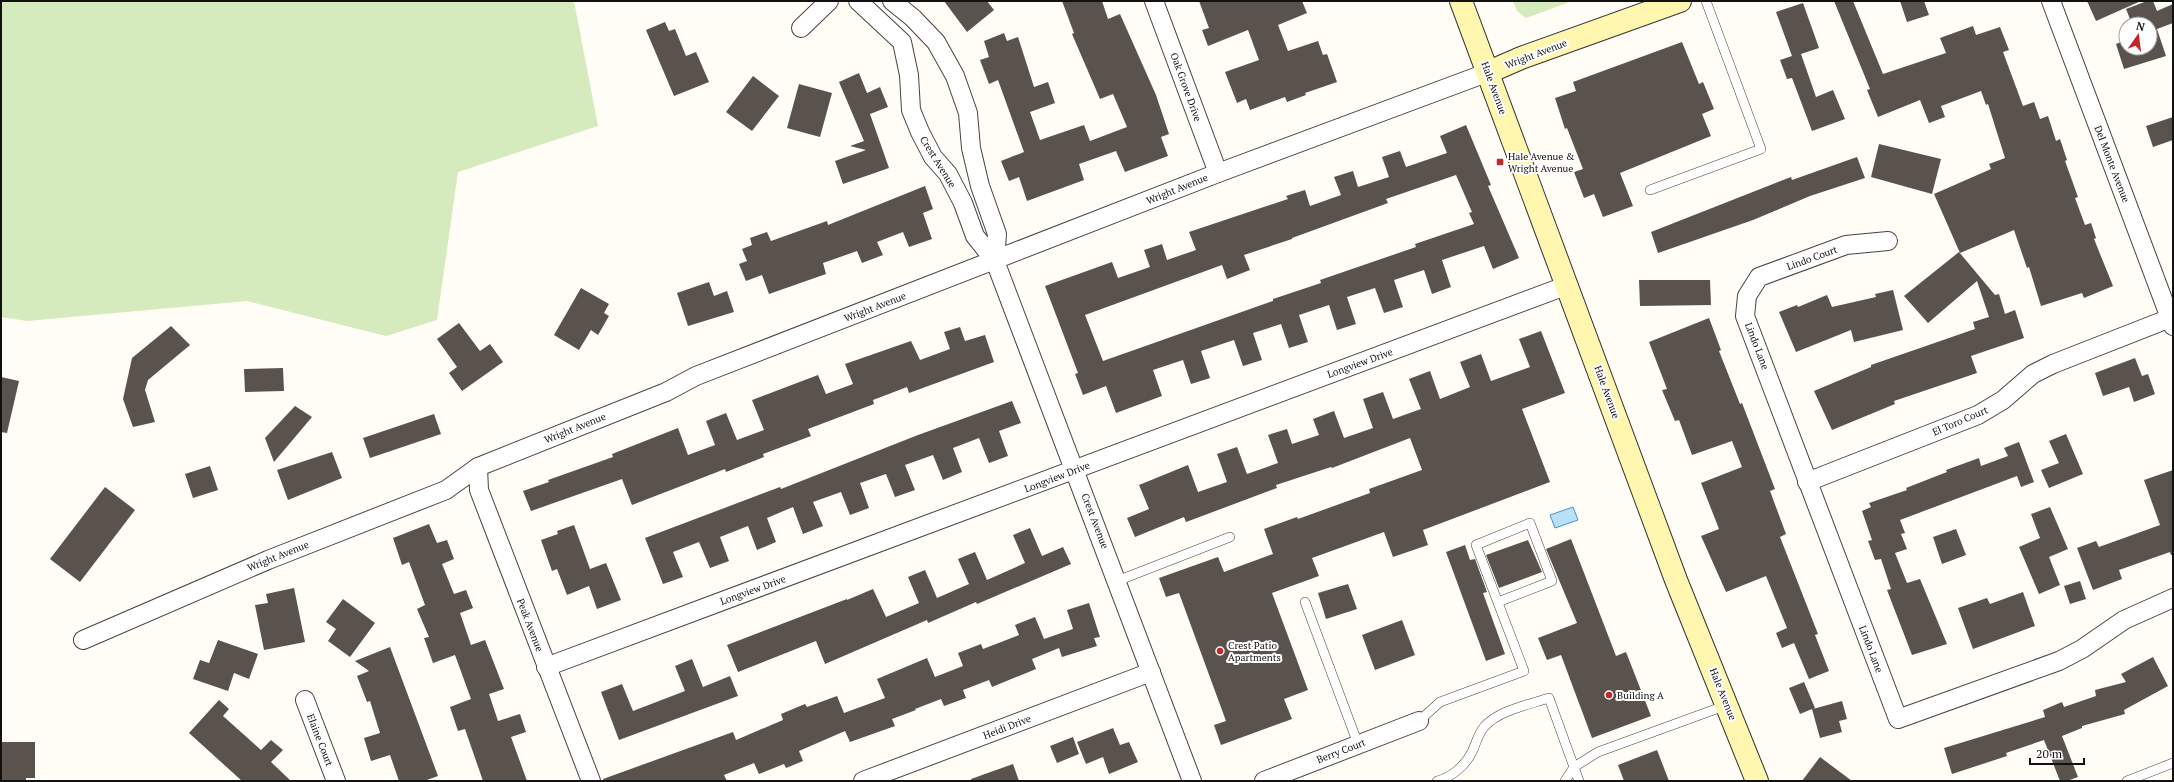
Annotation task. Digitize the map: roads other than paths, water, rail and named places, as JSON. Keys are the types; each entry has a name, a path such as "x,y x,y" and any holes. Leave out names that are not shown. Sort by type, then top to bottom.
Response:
{"main road":[{"name":"Hale Avenue","path":"1461,1 1489,72 1676,580 1757,781"},
{"name":"Wright Avenue","path":"1489,72 1521,58 1680,1"}],"street":[{"path":"801,28 829,1"},
{"name":"Crest Avenue","path":"858,1 902,42 909,75 911,110 933,157 948,174 964,204 975,236 995,261 1192,781"},
{"name":"Crest Avenue","path":"892,1 913,18 936,42 955,76 968,113 971,148 980,186 997,234 995,261"},
{"name":"Oak Grove Drive","path":"1154,1 1218,173"},
{"name":"Del Monte Avenue","path":"2051,1 2172,321"},
{"name":"Wright Avenue","path":"83,640 268,560 446,490 478,467 666,392 696,376 1218,173 1489,72"},
{"name":"Lindo Court","path":"1747,296 1759,277 1846,245 1888,241"},
{"name":"Longview Drive","path":"546,667 1568,285"},
{"name":"Lindo Lane","path":"1747,296 1745,316 1898,719 2059,662 2082,649 2124,620 2173,598"},
{"name":"El Toro Court","path":"1808,482 1978,415 2003,400 2033,374 2053,364 2172,321"},
{"name":"Peak Avenue","path":"478,467 479,490 591,781"},
{"name":"Heidi Drive","path":"864,781 891,776 1151,672"},
{"name":"Elaine Court","path":"305,700 336,781"},
{"name":"Berry Court","path":"1264,781 1419,721"}],"lane":[{"path":"1650,190 1761,149 1706,1"},
{"path":"1419,721 1440,702 1524,671 1476,545 1530,523 1552,581 1498,602"},
{"path":"1117,581 1230,537"},
{"path":"1305,602 1358,744"},
{"path":"1436,781 1456,772 1468,760 1484,727 1492,720 1519,708 1549,698 1579,781"},
{"path":"1565,781 1574,767 1598,752 1727,705"},
{"path":"2127,781 2173,763"},
{"path":"1456,772 1459,781"}],"water":[{"path":"1573,507 1578,520 1555,528 1550,515"}],"place":[{"name":"Hale Avenue & Wright Avenue","path":"1500,162"},
{"name":"Crest Patio Apartments","path":"1220,651"},
{"name":"Building A","path":"1609,695"}]}
